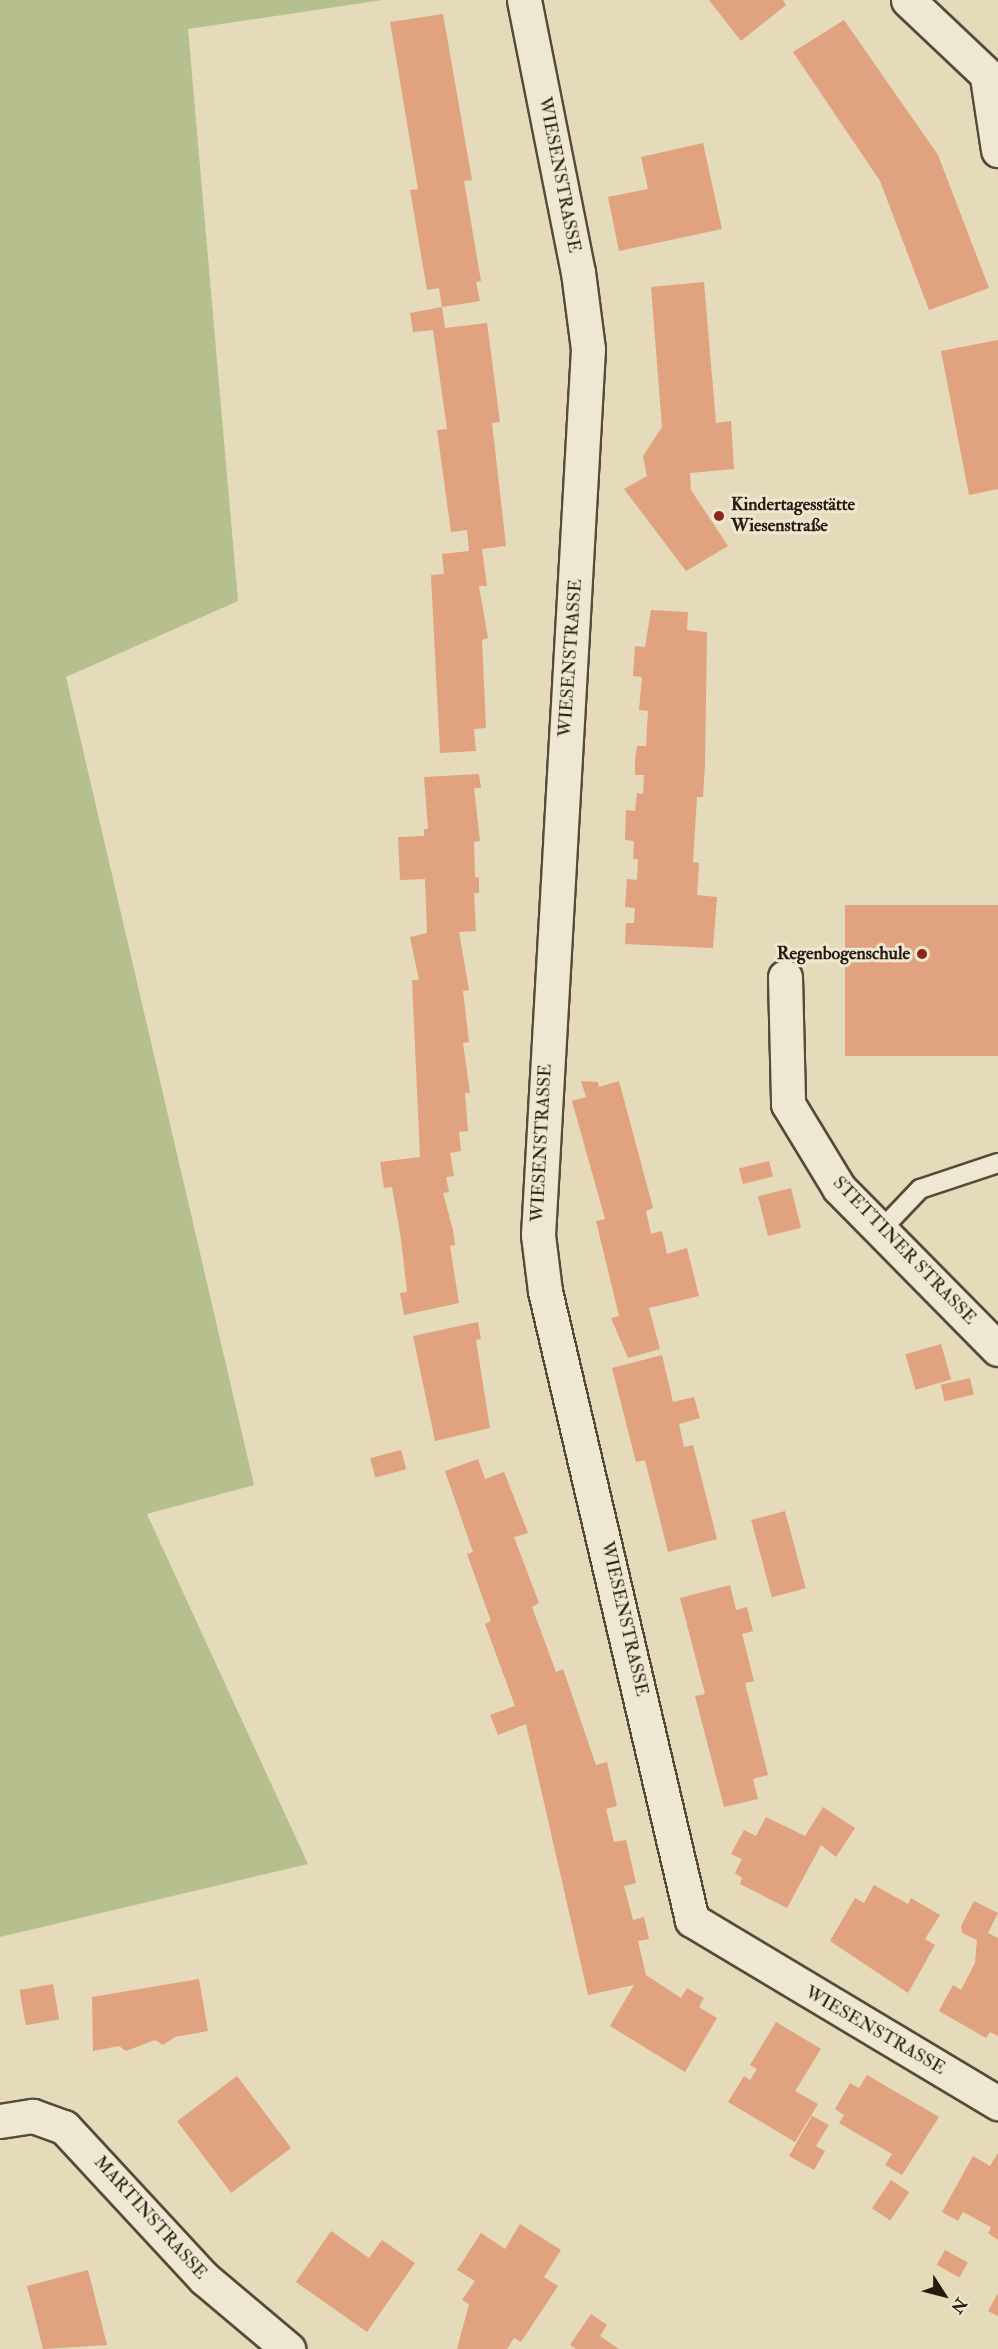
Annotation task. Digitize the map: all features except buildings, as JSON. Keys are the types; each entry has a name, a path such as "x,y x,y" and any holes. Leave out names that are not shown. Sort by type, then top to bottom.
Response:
{"street":[{"name":"WIESENSTRASSE","path":"524,0 578,272 588,349 538,1235 545,1291 692,1920 998,2103"},
{"path":"908,0 956,42 992,81 998,150"},
{"path":"928,0 956,42"},
{"name":"STETTINER STRASSE","path":"785,977 788,1104 839,1188 998,1349"},
{"name":"MARTINSTRASSE","path":"0,2121 33,2116 64,2127 205,2279 288,2349"}],"lane":[{"path":"881,1230 920,1189 998,1163"}],"green space":[{"path":"0,0 382,0 188,29 238,601 66,677 254,1485 147,1514 308,1864 0,1937"}],"place":[{"name":"Kindertagesstätte Wiesenstraße","path":"719,516"},
{"name":"Regenbogenschule","path":"922,954"}]}
